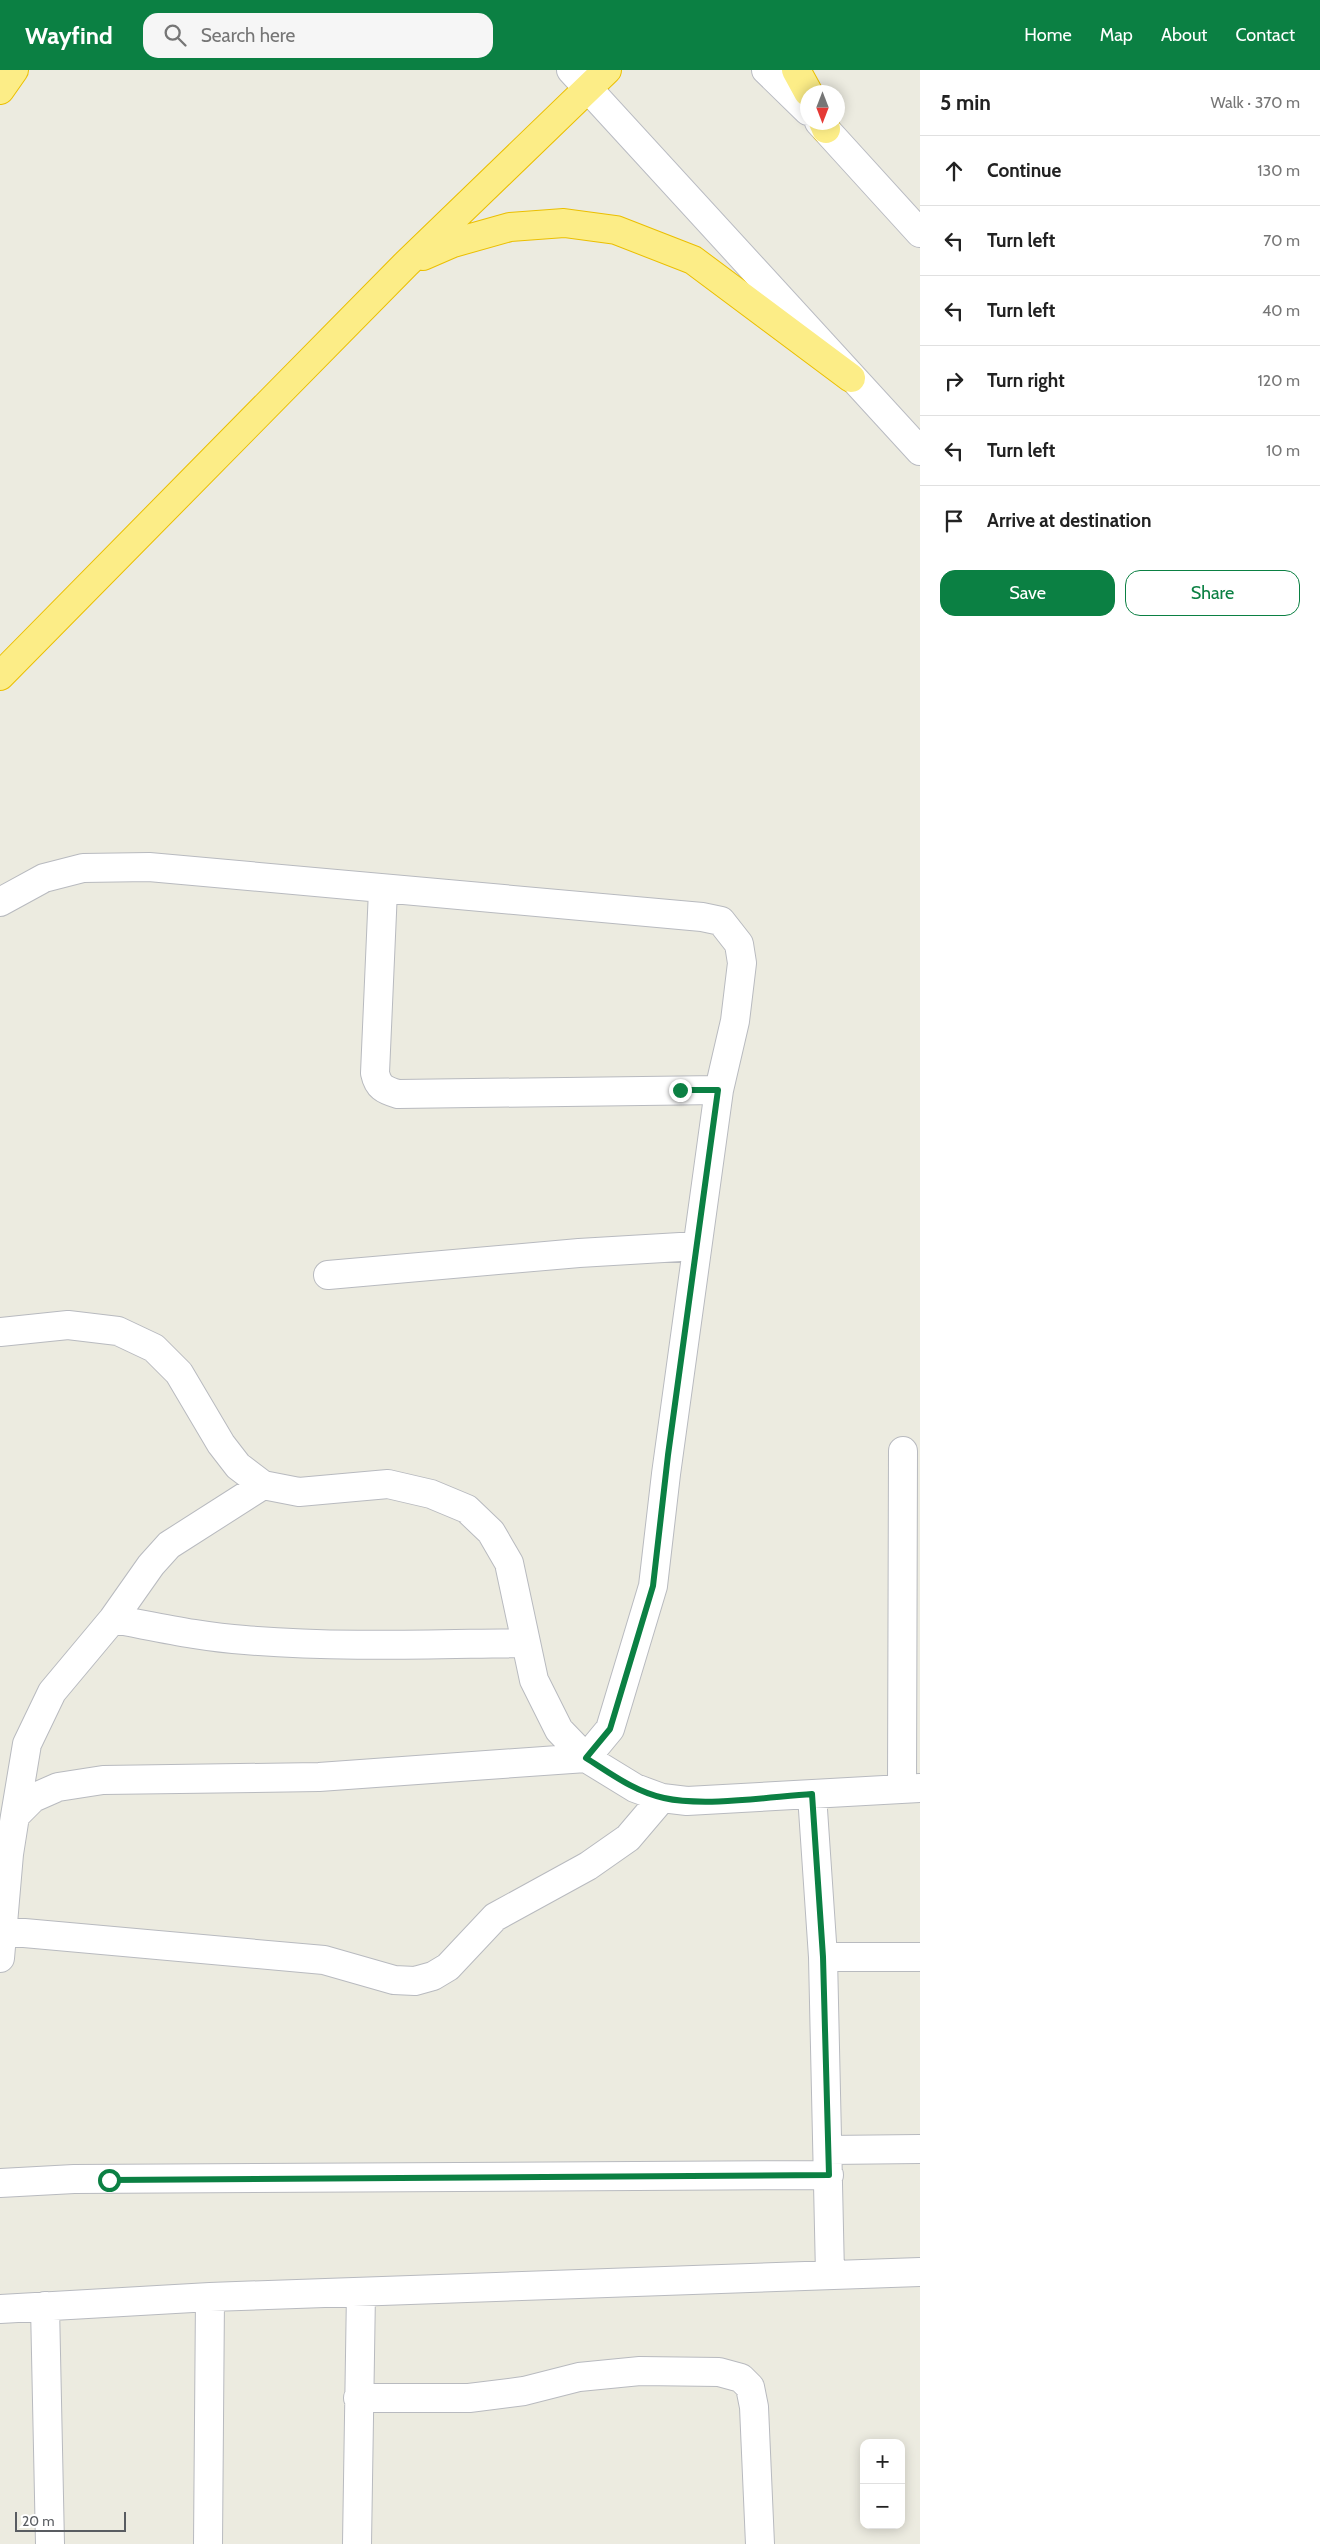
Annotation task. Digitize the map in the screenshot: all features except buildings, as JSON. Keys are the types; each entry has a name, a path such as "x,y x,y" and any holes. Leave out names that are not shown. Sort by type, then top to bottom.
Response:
{"highway":[{"path":"0,90 14,70"},
{"path":"0,676 406,264 580,80 607,70"},
{"path":"796,70 804,85"},
{"path":"406,264 453,243 510,226 564,223 616,230 693,260 851,378"}],"street":[{"path":"766,70 800,103"},
{"path":"580,80 851,378 920,451"},
{"path":"827,130 920,233"},
{"path":"0,902 44,878 83,868 150,867 383,890 702,917 721,921 738,944 742,963 735,1021 718,1090 653,1586 610,1729 586,1758 319,1777 103,1780 58,1787 33,1798 15,1816"},
{"path":"383,890 375,1072 378,1083 383,1089 398,1094 718,1090"},
{"path":"328,1275 579,1252 697,1246"},
{"path":"0,1332 68,1325 118,1332 154,1348 179,1373 220,1444 238,1466 263,1485 299,1492 388,1484 431,1494 467,1509 491,1532 509,1563 534,1680 559,1730 586,1758 635,1788 662,1798 688,1801 911,1789 904,1451"},
{"path":"0,1958 9,1854 27,1744 52,1692 113,1619 150,1565 169,1546 263,1485"},
{"path":"113,1619 188,1634 314,1645 526,1643"},
{"path":"812,1794 823,1957 830,2274"},
{"path":"2,1932 324,1960 394,1980 415,1981 433,1976 448,1967 495,1917 588,1866 628,1838 662,1798"},
{"path":"823,1957 920,1957"},
{"path":"0,2183 74,2179 829,2163 920,2149"},
{"path":"0,2309 210,2297 920,2272"},
{"path":"357,2544 361,2292"},
{"path":"208,2544 210,2297"},
{"path":"44,2306 50,2544"},
{"path":"358,2398 469,2398 524,2391 579,2377 640,2371 719,2372 741,2378 750,2387 754,2407 760,2544"}],"route":[{"path":"109,2180 829,2175 823,1957 812,1794 688,1801 662,1798 635,1788 586,1758 610,1729 653,1586 668,1455 718,1090 680,1090"}]}
